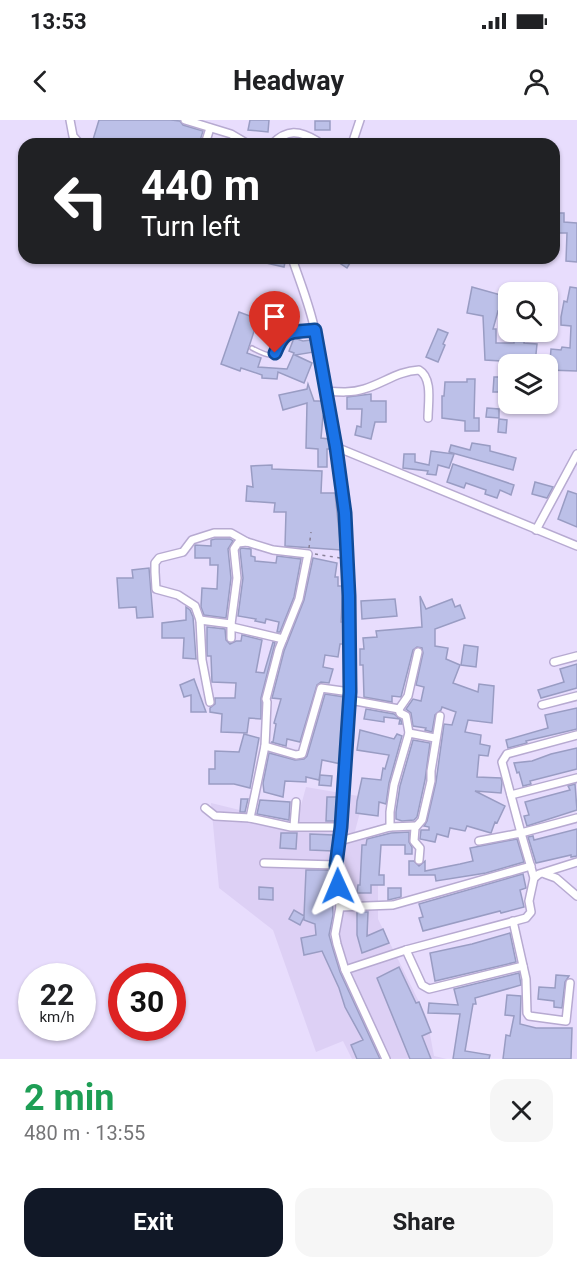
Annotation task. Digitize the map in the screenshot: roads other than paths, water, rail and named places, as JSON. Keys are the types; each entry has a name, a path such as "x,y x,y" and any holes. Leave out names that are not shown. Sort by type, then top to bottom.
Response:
{"street":[{"path":"70,120 75,138"},
{"path":"185,120 238,138"},
{"path":"354,138 360,120"},
{"path":"207,138 210,128"},
{"path":"278,138 288,132 312,138"},
{"path":"293,264 315,330 345,513 350,696 340,841 336,865 340,907 336,934 345,970 386,1059"},
{"path":"326,392 350,392 365,389 398,373 419,370 426,375 428,382 428,418"},
{"path":"336,447 577,546"},
{"path":"536,530 577,454"},
{"path":"210,702 202,660 200,620 192,603 178,595 156,590 157,559 183,552 192,540 214,533 231,533 247,542 273,550 308,554 299,600 283,639 266,699 265,746 250,818"},
{"path":"231,638 237,578 234,549 238,543 247,542"},
{"path":"200,620 232,625 283,639"},
{"path":"399,709 408,696 418,652"},
{"path":"554,662 577,656"},
{"path":"265,746 300,756 306,747 321,688 399,709 400,713 406,716 409,733 394,785 390,826"},
{"path":"542,705 577,696"},
{"path":"419,860 420,848 414,841 416,826 422,820 431,782 435,738 440,716"},
{"path":"409,733 435,738"},
{"path":"345,970 406,950 526,918 531,912 529,901 534,878 502,762 505,756 577,735"},
{"path":"511,795 577,778"},
{"path":"294,826 296,802"},
{"path":"205,808 212,815 250,818 294,826 341,827"},
{"path":"478,841 521,833 577,818"},
{"path":"340,841 390,826 416,826"},
{"path":"534,878 577,862"},
{"path":"264,863 336,865"},
{"path":"340,907 393,905 531,866"},
{"path":"543,873 556,878 577,896"},
{"path":"513,921 528,995 527,1013 531,1017 566,1021 570,983"},
{"path":"406,950 422,985 429,989 523,966"}],"lane":[{"path":"252,348 272,356 286,333 315,330"}]}
